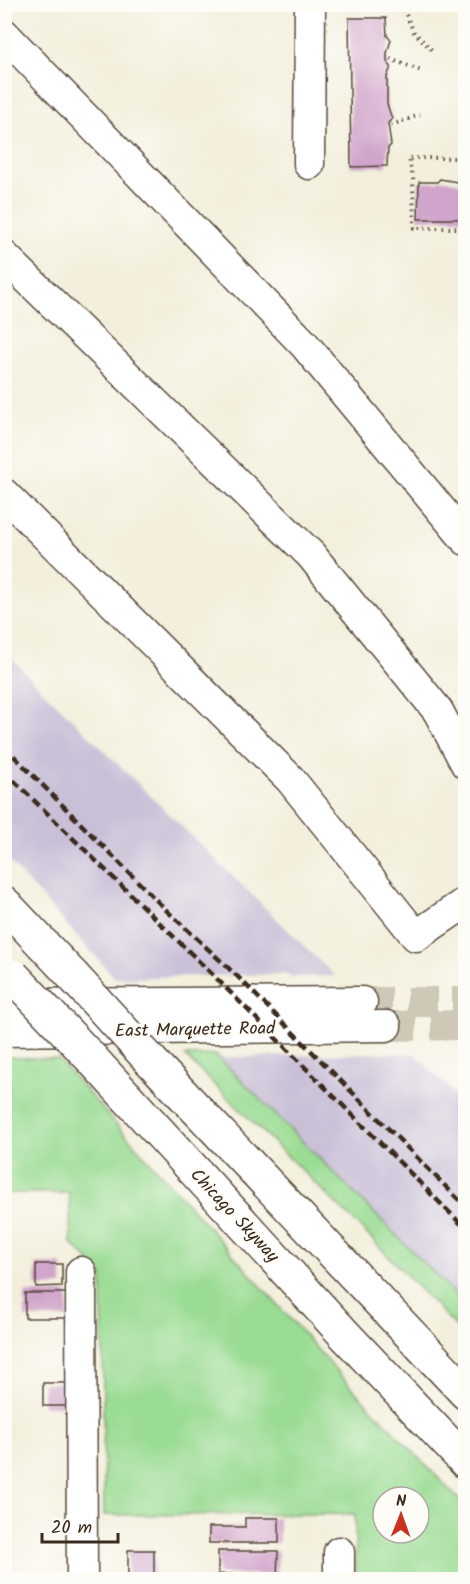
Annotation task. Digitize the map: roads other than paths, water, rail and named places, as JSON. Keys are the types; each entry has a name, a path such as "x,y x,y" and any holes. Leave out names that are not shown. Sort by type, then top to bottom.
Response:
{"highway":[{"path":"4,903 465,1393"},
{"name":"Chicago Skyway","path":"7,982 92,1059 338,1328 465,1462"}],"street":[{"path":"309,164 310,4"},
{"path":"4,34 304,344 465,540"},
{"path":"4,256 311,555 438,711 465,764"},
{"path":"4,494 290,779 416,936 465,902"},
{"name":"East Marquette Road","path":"7,982 362,1002"},
{"name":"East Marquette Road","path":"4,1031 386,1026"},
{"path":"81,1272 82,1580"}],"tunnel":[{"path":"362,1002 466,1002"},
{"path":"386,1026 466,1025"}],"railway":[{"path":"4,746 466,1207"},
{"path":"4,771 215,977 466,1229"}]}
